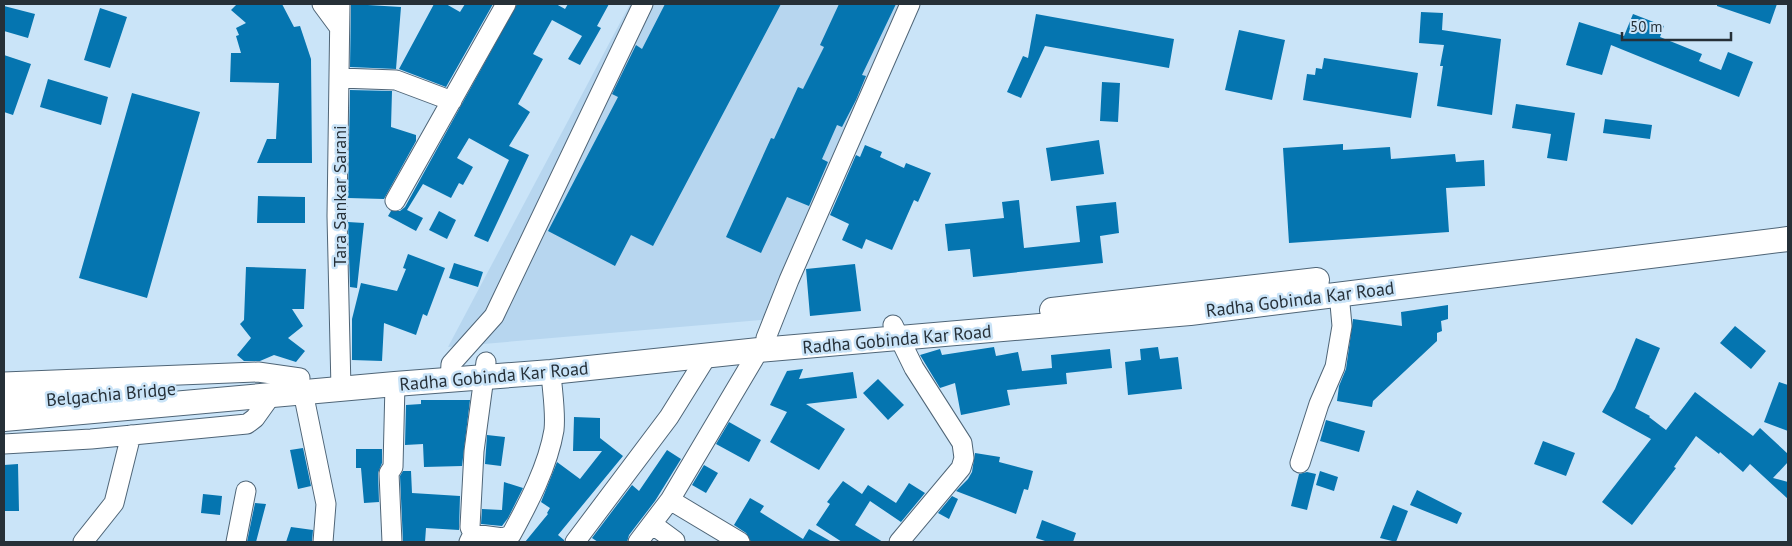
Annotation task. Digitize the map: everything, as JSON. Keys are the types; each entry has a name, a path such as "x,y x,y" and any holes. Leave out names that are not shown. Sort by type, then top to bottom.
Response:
{"main road":[{"path":"4,419 219,393 340,381 486,370 550,359 897,332 1110,303 1788,225"},
{"name":"Radha Gobinda Kar Road","path":"897,332 1190,313 1788,238"},
{"name":"Radha Gobinda Kar Road","path":"486,370 551,372 707,356 762,344"},
{"name":"Radha Gobinda Kar Road","path":"340,381 395,384 451,372"},
{"path":"219,393 270,396 301,385"},
{"name":"Belgachia Bridge","path":"4,402 219,393"}],"street":[{"path":"322,4 339,27"},
{"name":"Tara Sankar Sarani","path":"340,4 338,216 340,381"},
{"path":"395,201 506,4"},
{"path":"451,372 494,316 644,4"},
{"path":"638,542 670,500 762,344 910,4"},
{"path":"340,78 396,80 452,101"},
{"path":"1300,463 1337,360 1342,326 1339,293"},
{"path":"897,332 914,368 962,443 964,451 961,468 899,542"},
{"path":"575,542 669,417 707,356"},
{"path":"486,370 474,450 471,538 503,538 511,535 534,494 535,483 542,471 554,429 551,372"},
{"path":"4,382 258,372 301,385 326,504 323,542"},
{"path":"392,542 389,473 393,467 395,384"},
{"path":"4,444 247,424 255,418 270,396"},
{"path":"83,542 114,503 131,434"},
{"path":"236,542 246,491"},
{"path":"670,500 740,542"},
{"path":"652,524 675,542"}],"shaded area":[{"path":"630,4 920,4 772,319 448,347"}],"building":[{"path":"237,4 282,4 294,27 300,26 311,59 312,163 257,163 267,139 276,139 279,83 230,82 231,53 241,53 236,36 239,35 236,28 246,23 231,10"},
{"path":"351,4 401,7 396,69 350,67"},
{"path":"434,4 446,4 460,12 465,4 493,4 446,87 399,69"},
{"path":"517,4 556,4 565,9 568,4 609,4 597,26 601,28 580,65 568,59 582,36 552,20 533,54 543,59 518,104 530,112 509,146 529,155 488,242 474,236 509,160 469,138 457,158 473,167 463,185 459,183 451,198 423,184 407,210 423,218 416,231 388,216 391,211 400,211 405,207"},
{"path":"665,4 781,4 653,246 631,235 615,266 548,231 618,97 612,94 636,45 642,49"},
{"path":"839,4 896,4 862,75 866,76 856,100 842,127 837,125 822,159 828,162 809,206 787,197 761,253 726,237 771,138 774,139 798,87 803,89 824,47 820,45"},
{"path":"1717,4 1777,4 1770,24 1717,6"},
{"path":"4,6 35,14 28,38 4,31"},
{"path":"100,8 127,17 110,68 84,60"},
{"path":"1421,12 1443,13 1442,30 1501,39 1492,115 1437,106 1443,66 1440,66 1444,45 1419,43"},
{"path":"1036,14 1174,39 1169,68 1045,46 1021,98 1007,92 1023,56 1028,58"},
{"path":"1633,14 1664,26 1660,37 1702,54 1699,61 1721,70 1728,52 1753,62 1739,97 1611,45 1602,75 1566,65 1579,22 1624,36"},
{"path":"1239,30 1285,40 1272,100 1225,90"},
{"path":"4,55 31,64 13,115 4,112"},
{"path":"1324,58 1418,73 1411,118 1303,100 1307,74 1315,75 1316,68 1322,69"},
{"path":"48,79 108,97 101,125 40,107"},
{"path":"1102,82 1120,83 1118,122 1100,121"},
{"path":"350,90 392,91 391,127 416,135 416,141 384,199 348,198"},
{"path":"132,93 200,112 147,298 79,278"},
{"path":"1516,104 1575,113 1567,161 1547,158 1551,134 1512,128"},
{"path":"1605,119 1652,125 1650,139 1603,133"},
{"path":"1099,140 1104,174 1051,181 1046,148"},
{"path":"1343,144 1343,150 1390,147 1391,159 1455,154 1456,162 1484,160 1485,186 1446,188 1449,232 1289,243 1283,148"},
{"path":"865,145 882,152 880,157 904,168 906,163 931,173 918,202 914,200 892,250 866,239 862,249 842,240 849,224 830,215 856,155 860,157"},
{"path":"258,196 305,197 305,223 257,223"},
{"path":"1019,200 1024,248 1080,242 1076,206 1116,202 1119,233 1100,236 1103,263 973,277 970,249 948,251 945,224 1004,218 1002,202"},
{"path":"439,211 456,220 447,239 429,230"},
{"path":"348,222 364,223 357,288 350,287"},
{"path":"408,254 445,268 427,316 423,314 416,335 384,323 382,361 352,360 352,319 361,283 397,291 406,269 403,268"},
{"path":"454,263 483,272 478,287 449,278"},
{"path":"855,264 861,311 810,316 806,269"},
{"path":"246,267 306,269 304,309 292,309 303,326 288,338 305,351 296,362 274,355 260,361 244,361 237,355 251,338 240,324 244,320"},
{"path":"1448,305 1448,319 1441,321 1442,331 1437,333 1437,341 1373,401 1372,407 1337,401 1339,386 1346,369 1353,319 1402,326 1401,312"},
{"path":"1735,326 1766,351 1751,369 1720,343"},
{"path":"1636,338 1660,348 1635,408 1650,416 1666,430 1695,392 1753,436 1760,428 1788,454 1788,462 1773,478 1788,482 1788,499 1750,464 1743,472 1720,452 1719,454 1696,436 1674,467 1676,468 1632,525 1602,502 1651,439 1602,412 1615,389"},
{"path":"994,347 996,356 1018,352 1022,371 1052,368 1051,355 1110,349 1112,368 1066,373 1067,384 1007,390 1010,405 961,415 955,383 940,388 920,355 940,349 942,355"},
{"path":"1158,347 1160,359 1178,357 1182,389 1128,395 1125,362 1141,360 1140,349"},
{"path":"803,369 799,379 853,372 857,398 806,404 845,429 819,470 770,442 787,412 770,405 787,371"},
{"path":"878,379 904,405 888,420 863,393"},
{"path":"1779,382 1788,385 1788,431 1764,422"},
{"path":"421,400 470,400 462,466 424,467 423,444 405,445 406,405 421,404"},
{"path":"574,417 600,418 600,438 623,456 558,535 564,542 525,542 548,514 550,508 541,502 557,462 580,479 602,451 573,451"},
{"path":"1326,420 1365,431 1359,452 1320,441"},
{"path":"729,422 761,440 749,462 716,444"},
{"path":"487,435 505,437 501,466 485,464"},
{"path":"1543,441 1575,453 1566,476 1534,464"},
{"path":"303,448 311,486 298,489 290,450"},
{"path":"356,449 382,449 382,463 378,473 379,502 364,503 361,468 356,468"},
{"path":"667,450 681,459 655,501 629,535 627,542 598,542 592,538 632,485 639,491"},
{"path":"975,453 1000,457 999,462 1033,471 1028,490 1024,489 1016,514 956,491 972,472"},
{"path":"18,464 19,511 4,511 4,465"},
{"path":"704,465 718,473 706,493 692,485"},
{"path":"403,471 411,471 412,493 460,496 459,530 426,528 425,542 403,542 400,476"},
{"path":"1320,471 1338,477 1334,491 1316,485"},
{"path":"1307,472 1316,474 1307,510 1291,506 1299,474"},
{"path":"843,481 862,494 868,485 896,503 909,483 925,493 901,522 870,501 855,525 883,542 842,542 816,525 830,504 827,502"},
{"path":"504,482 523,488 508,518 502,526 481,524 482,509 502,510"},
{"path":"1417,490 1462,513 1457,524 1410,505"},
{"path":"203,494 222,496 220,515 201,513"},
{"path":"952,496 958,499 949,519 938,513"},
{"path":"750,498 764,506 760,512 803,539 809,529 832,542 751,542 746,533 734,525"},
{"path":"255,503 266,504 256,542 247,542"},
{"path":"1393,505 1408,511 1396,542 1380,538"},
{"path":"1042,520 1076,533 1073,542 1048,542 1036,538"},
{"path":"291,527 313,530 312,542 286,542"}]}
